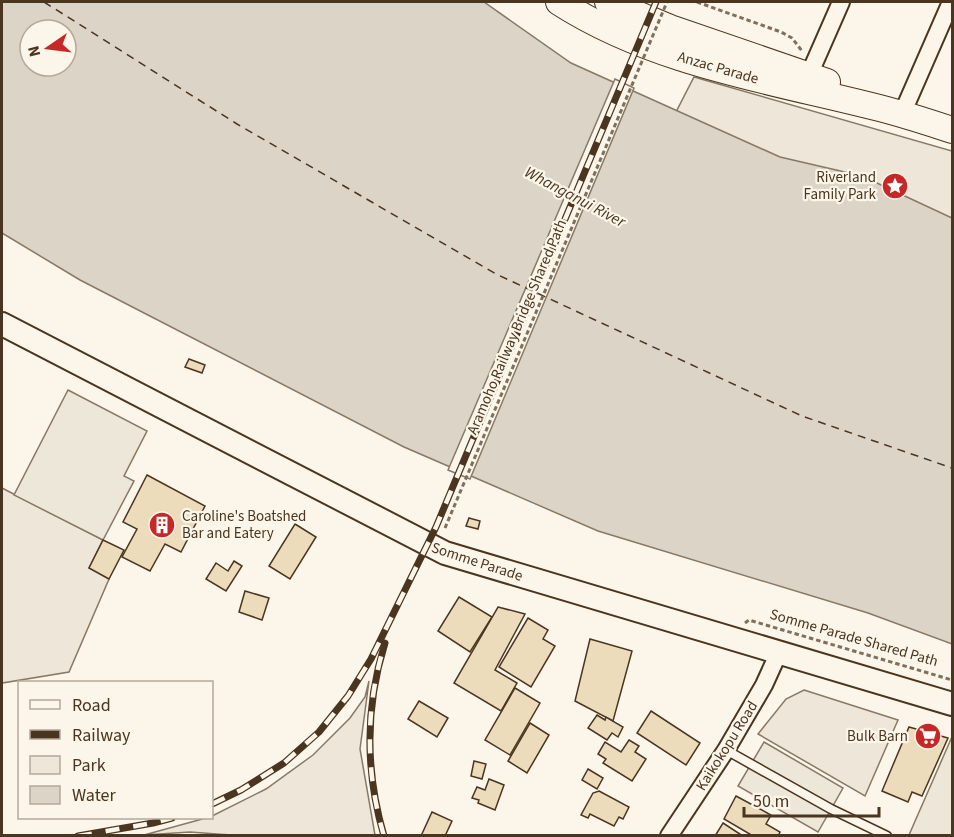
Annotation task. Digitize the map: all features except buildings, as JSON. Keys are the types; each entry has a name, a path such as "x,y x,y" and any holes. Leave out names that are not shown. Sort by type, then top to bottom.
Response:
{"main road":[{"name":"Anzac Parade","path":"559,2 615,33 676,56 802,91 894,112 952,130"},
{"name":"Anzac Parade","path":"612,3 670,28 809,75 894,112"},
{"name":"Somme Parade","path":"2,324 445,553 952,704"}],"street":[{"path":"809,75 841,2"},
{"path":"894,112 951,2"},
{"name":"Kaikokopu Road","path":"669,836 726,750 764,685 778,652"}],"lane":[{"path":"726,750 831,809 887,836"}],"path":[{"name":"Aramoho Railway Bridge Shared Path","path":"445,528 667,2"},
{"path":"697,2 792,38 805,54 809,75"},
{"name":"Somme Parade Shared Path","path":"748,620 952,680"}],"green space":[{"name":"Riverland Family Park","path":"694,77 952,151 952,234 675,114"},
{"path":"2,488 103,540 89,568 109,579 69,672 2,683"},
{"path":"369,681 360,749 375,835 244,836 190,832 144,835 202,819 213,819 213,816 266,789 313,755 350,718 365,697"},
{"path":"804,690 898,720 865,796 758,734 786,699"}],"shaded area":[{"path":"68,390 147,431 124,476 134,481 103,540 14,495"},
{"path":"951,739 952,835 909,835"},
{"path":"764,742 843,788 818,832 738,786"}],"water":[{"name":"Whanganui River","path":"2,2 484,2 571,63 780,157 862,176 952,218 952,644 868,613 598,531 404,447 80,280 2,233"}],"pier":[{"path":"615,79 634,88 470,479 448,470"}],"ferry route":[{"path":"44,2 237,124 496,274 802,416 952,468"}],"railway":[{"path":"213,804 241,790 284,763 319,732 348,696 371,659 436,527 656,2"},
{"path":"384,836 373,787 370,739 374,691 385,643"},
{"path":"78,836 168,819"}],"place":[{"name":"Riverland Family Park","path":"895,186"},
{"name":"Caroline's Boatshed Bar and Eatery","path":"162,525"},
{"name":"Bulk Barn","path":"928,736"}]}
